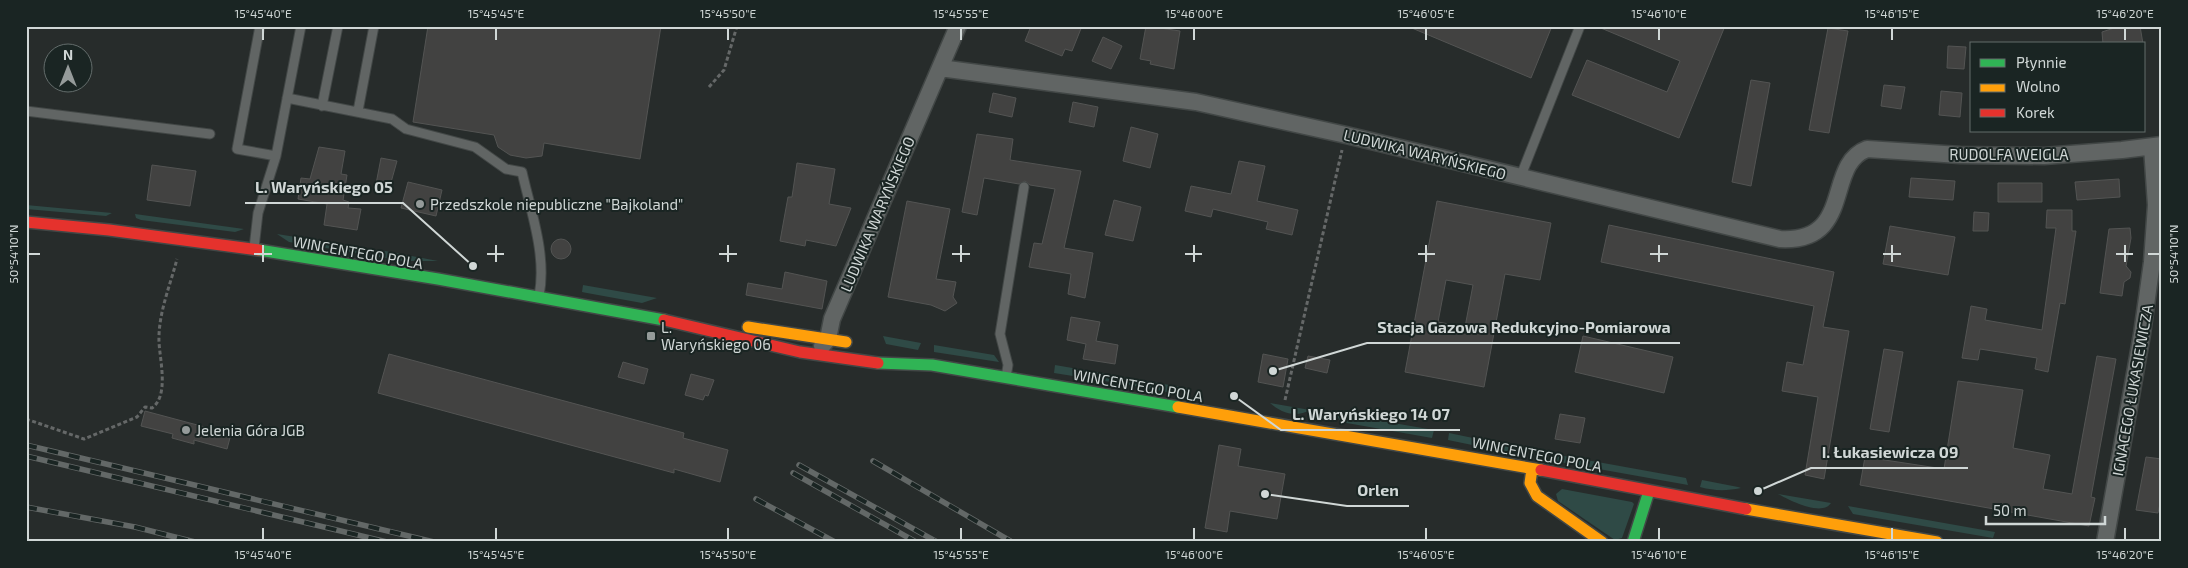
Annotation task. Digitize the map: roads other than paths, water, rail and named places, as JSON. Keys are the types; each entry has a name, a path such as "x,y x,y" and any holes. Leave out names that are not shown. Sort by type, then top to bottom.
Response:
{"street":[{"name":"LUDWIKA WARYŃSKIEGO","path":"828,339 832,319 958,26"},
{"name":"LUDWIKA WARYŃSKIEGO","path":"940,68 1196,102 1346,135 1780,239 1793,240 1806,237 1825,223 1838,198 1850,163 1857,153"},
{"name":"RUDOLFA WEIGLA","path":"1857,153 1881,149 1960,155 2044,156 2157,146"},
{"name":"IGNACEGO ŁUKASIEWICZA","path":"2105,542 2135,373 2152,262 2156,205 2157,146"},
{"name":"WINCENTEGO POLA","path":"26,222 123,231 254,249 683,323 748,341 871,363 924,364 1532,469 1937,542"},
{"name":"WINCENTEGO POLA","path":"683,323 762,328 855,344"},
{"path":"809,352 818,350 828,339"},
{"name":"WINCENTEGO POLA","path":"890,352 924,364"},
{"path":"1532,469 1530,483 1537,496 1602,542"},
{"path":"1633,542 1649,491"}],"lane":[{"path":"260,26 237,149 276,156"},
{"path":"254,249 258,213 276,156 301,26"},
{"path":"322,106 338,26"},
{"path":"358,111 374,26"},
{"path":"1520,178 1580,26"},
{"path":"287,98 392,119 406,129 474,147 506,169 522,172 541,266 539,298"},
{"path":"26,111 210,134"},
{"path":"1006,378 1008,365 1000,334 1024,187"}],"railway":[{"path":"26,445 434,542"},
{"path":"26,456 387,542"},
{"path":"873,461 1012,542"},
{"path":"799,465 937,542"},
{"path":"793,473 916,542"},
{"path":"756,499 835,542"},
{"path":"26,507 135,527 195,542"}],"place":[{"name":"Przedszkole niepubliczne \"Bajkoland\"","path":"420,204"},
{"name":"L. Waryńskiego 05","path":"473,266"},
{"name":"L. Waryńskiego 06","path":"651,336"},
{"name":"Stacja Gazowa Redukcyjno-Pomiarowa","path":"1273,371"},
{"name":"L. Waryńskiego 14 07","path":"1234,396"},
{"name":"Jelenia Góra JGB","path":"186,430"},
{"name":"I. Łukasiewicza 09","path":"1758,491"},
{"name":"Orlen","path":"1265,494"}]}
